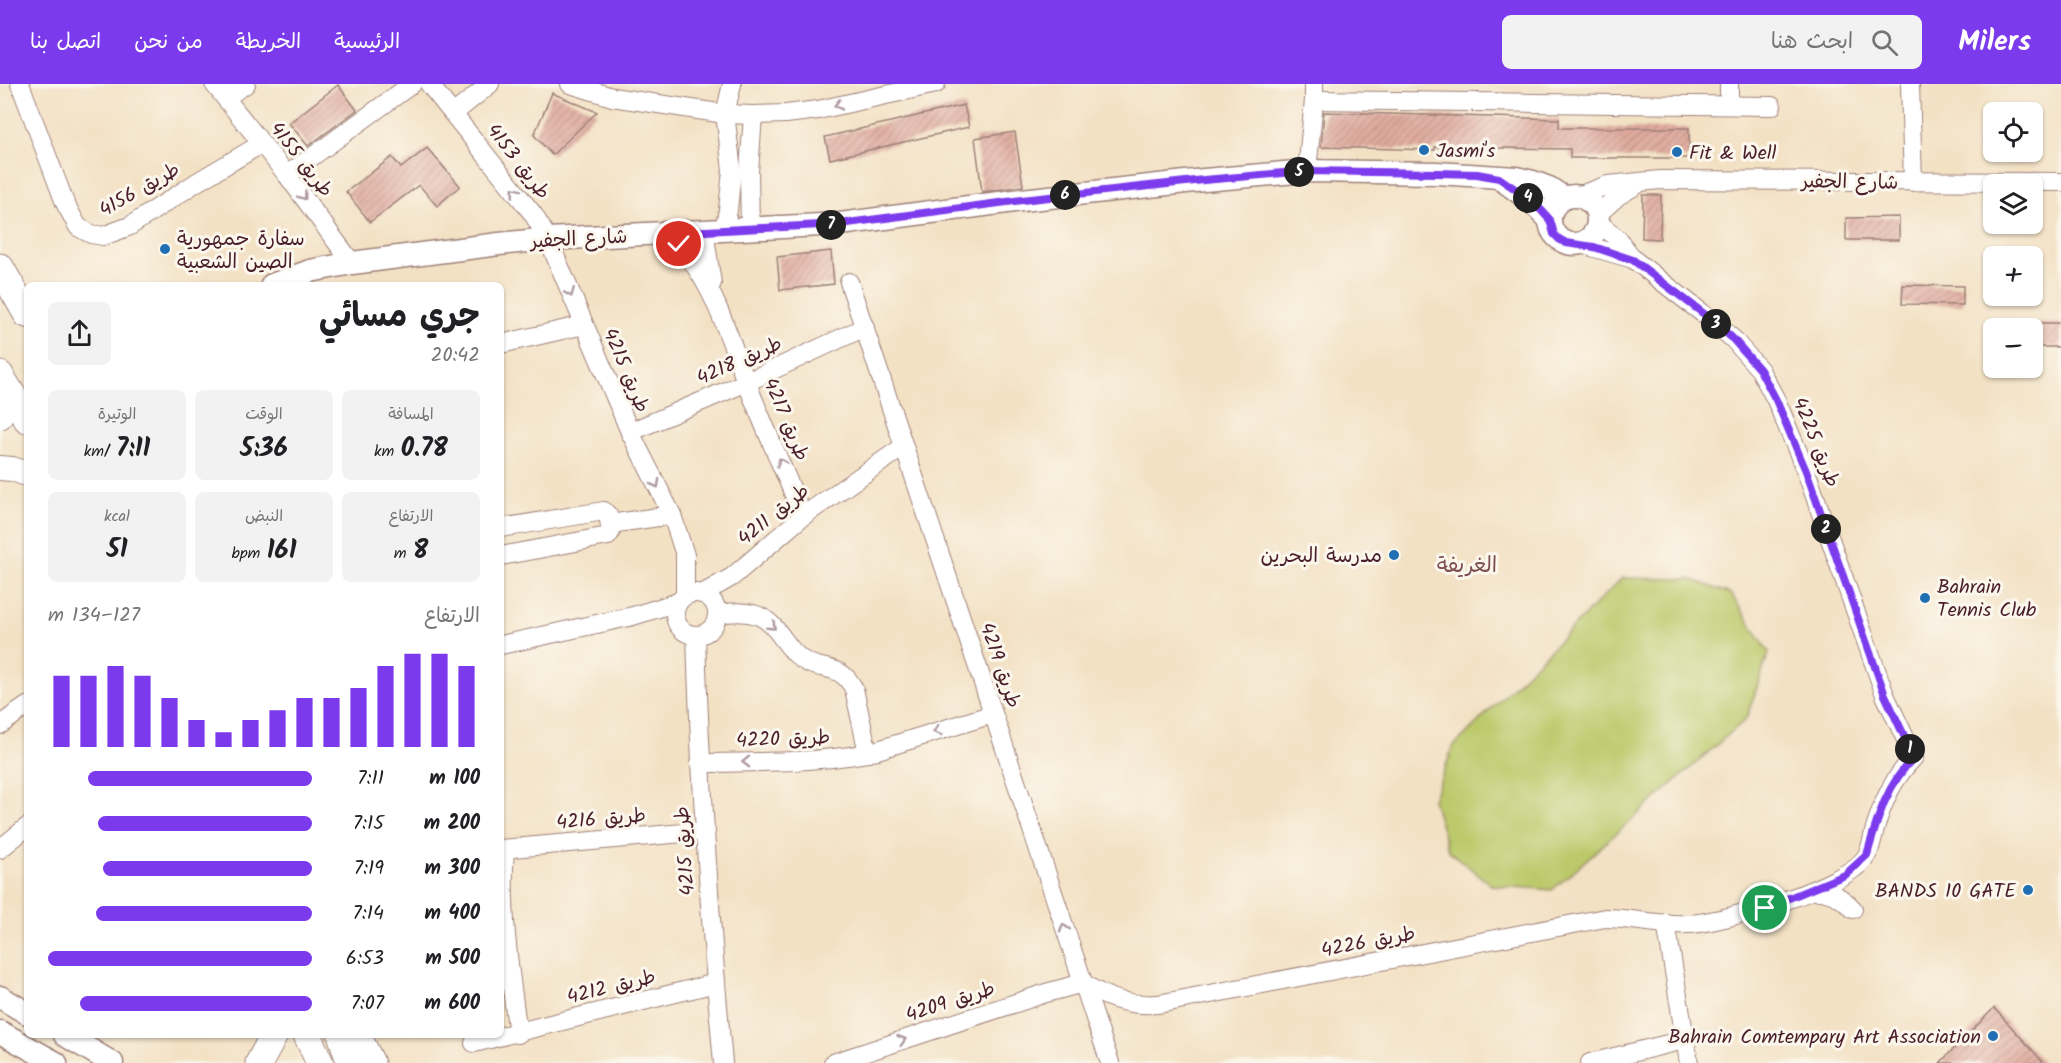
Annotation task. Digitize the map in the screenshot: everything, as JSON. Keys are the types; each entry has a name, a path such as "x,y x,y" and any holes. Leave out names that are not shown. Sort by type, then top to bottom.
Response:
{"highway":[{"path":"345,1038 353,1063"}],"main road":[{"path":"0,258 24,287"},
{"path":"0,267 24,309"},
{"path":"0,417 4,382"},
{"path":"4,382 24,414"},
{"path":"0,468 24,473"},
{"path":"259,1063 272,1038"},
{"path":"308,1038 320,1063"},
{"path":"358,1038 371,1063"}],"street":[{"name":"طريق 4156","path":"20,84 65,202 78,227 90,234 103,236 130,226 261,144"},
{"path":"220,91 246,84"},
{"path":"287,175 412,84"},
{"name":"طريق 4153","path":"429,84 532,214 548,239"},
{"path":"453,114 490,84"},
{"path":"570,84 612,97 725,114 753,115 818,110 936,84"},
{"path":"732,84 725,114 741,171 750,229"},
{"path":"1729,84 1729,105"},
{"path":"1911,84 1913,182"},
{"name":"طريق 4155","path":"220,91 287,175 352,263"},
{"path":"1307,171 1314,92 1773,106"},
{"path":"714,230 730,200 741,171 753,115"},
{"name":"شارع الجفير","path":"281,282 309,272 352,263 450,249 548,239 840,224 1033,199 1307,171 1477,174 1533,182 1571,197 1608,185 1660,180 2061,182"},
{"name":"شارع الجفير","path":"1499,178 1531,201 1550,220"},
{"name":"شارع الجفير","path":"1598,218 1617,196 1640,183"},
{"path":"1571,197 1593,204 1598,218 1593,236 1581,244 1566,243 1559,239 1554,234 1550,220 1553,207 1571,197"},
{"name":"طريق 4225","path":"1598,218 1618,239 1633,260 1716,323 1733,339 1760,370 1770,387 1806,471 1885,695 1914,757"},
{"name":"طريق 4217","path":"714,230 718,305"},
{"name":"طريق 4217","path":"668,233 698,268 718,305 747,382 803,516"},
{"name":"طريق 4215","path":"548,239 630,432 672,515 685,555 689,597"},
{"name":"طريق 4225","path":"1581,244 1633,260"},
{"name":"طريق 4219","path":"849,282 1110,1063"},
{"path":"504,343 584,325"},
{"name":"طريق 4218","path":"630,432 747,382 865,327"},
{"name":"طريق 4211","path":"504,644 633,616 689,597 732,577 803,516 903,447"},
{"path":"504,528 604,511 608,514 611,531 608,536 504,555"},
{"path":"610,524 672,515"},
{"name":"طريق 4211","path":"717,611 732,577"},
{"path":"689,597 711,599 717,611 713,626 709,631 696,635 689,634 678,625 675,614 689,597"},
{"path":"717,611 747,613 761,617 770,622 802,660 842,672 854,689 868,753"},
{"name":"طريق 4211","path":"633,616 651,617 678,625"},
{"name":"طريق 4215","path":"696,635 700,763 723,1063"},
{"path":"1,723 24,708"},
{"name":"طريق 4220","path":"700,763 812,761 868,753 993,714"},
{"name":"طريق 4226","path":"1083,983 1118,1001 1144,1005 1158,1004 1605,918 1687,924 1744,914 1779,903 1845,875 1867,855 1891,786 1901,770 1914,757"},
{"path":"0,849 24,829"},
{"name":"طريق 4216","path":"504,849 706,831"},
{"name":"طريق 4226","path":"1805,892 1834,894 1854,909"},
{"path":"504,903 509,970 518,1034"},
{"path":"1666,923 1689,1063"},
{"name":"طريق 4212","path":"504,1037 716,983"},
{"name":"طريق 4209","path":"843,1062 1046,993 1083,983"},
{"path":"0,997 24,1011"},
{"path":"0,1032 56,1063"},
{"path":"70,1038 112,1063"},
{"name":"طريق 4212","path":"474,1044 500,1038"},
{"path":"1590,1063 1684,1040"}],"green space":[{"path":"1622,578 1691,579 1731,594 1769,652 1746,719 1552,890 1491,885 1448,850 1433,800 1453,747"}],"building":[{"path":"338,85 357,110 308,146 289,123"},
{"path":"552,93 597,112 552,155 534,135"},
{"path":"964,105 969,127 830,159 825,137"},
{"path":"1324,112 1559,119 1559,128 1689,128 1689,158 1570,158 1570,149 1435,147 1435,150 1321,147"},
{"path":"1015,132 1023,186 982,192 975,138"},
{"path":"427,148 460,186 437,206 419,185 370,222 346,192 392,157 401,168"},
{"path":"1643,195 1661,195 1660,239 1642,238"},
{"path":"1899,217 1899,240 1846,240 1846,218"},
{"path":"831,251 834,284 780,290 777,257"},
{"path":"1903,285 1963,286 1963,305 1902,304"},
{"path":"2043,323 2061,323 2061,347 2043,347"},
{"name":"Bahrain Comtempary Art Association","path":"1994,1008 2044,1063 1940,1063"}],"place":[{"name":"Jasmi's","path":"1424,150"},
{"name":"Fit & Well","path":"1677,152"},
{"name":"سفارة جمهورية الصين الشعبية","path":"165,249"},
{"name":"مدرسة البحرين","path":"1394,555"},
{"name":"Bahrain Tennis Club","path":"1925,598"},
{"name":"BANDS 10 GATE","path":"2028,890"},
{"name":"Bahrain Comtempary Art Association","path":"1993,1036"}],"district":[{"name":"الغريفة","path":"1467,564"}],"route":[{"path":"679,244 668,233 840,224 1022,200 1307,171 1477,174 1499,178 1541,210 1550,220 1554,234 1559,239 1566,243 1594,247 1633,260 1716,323 1760,370 1776,400 1806,471 1885,695 1914,757 1901,770 1891,786 1867,855 1861,862 1845,875 1765,908"}]}
